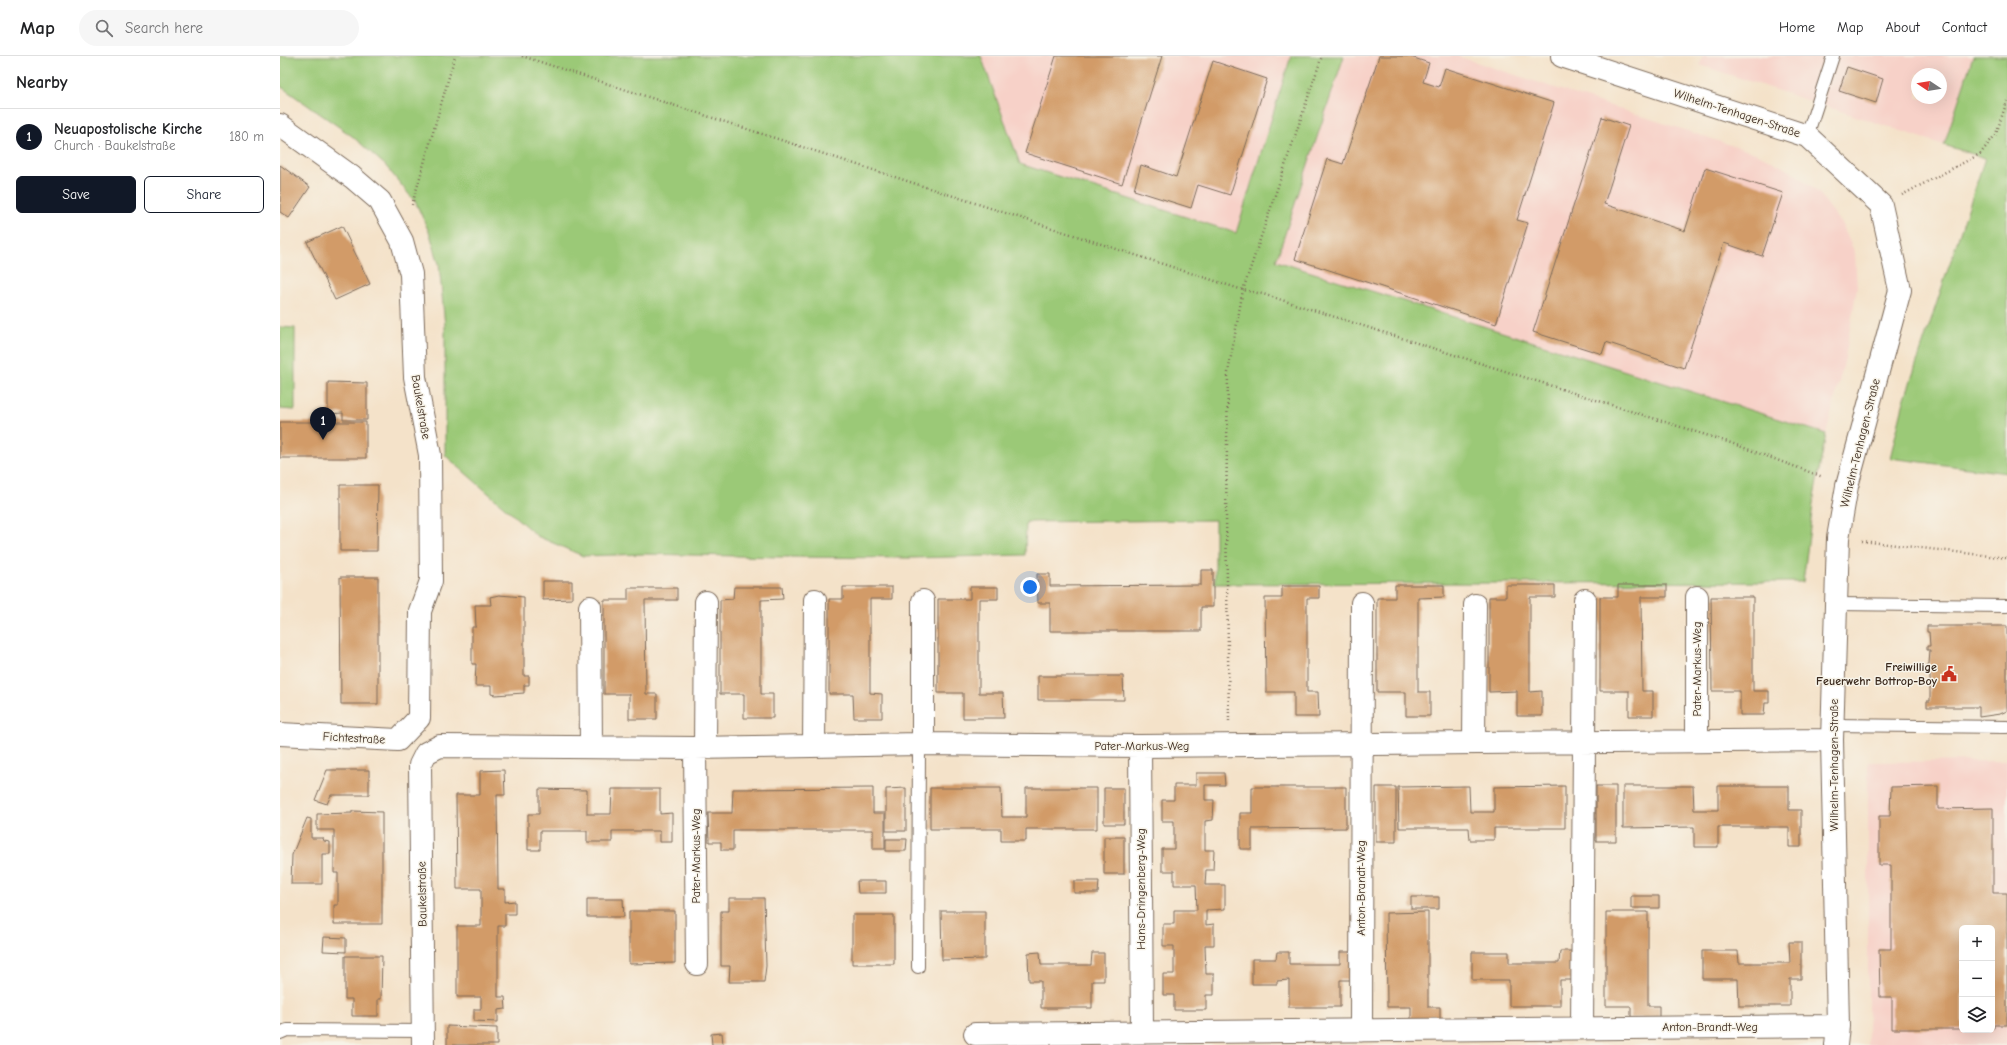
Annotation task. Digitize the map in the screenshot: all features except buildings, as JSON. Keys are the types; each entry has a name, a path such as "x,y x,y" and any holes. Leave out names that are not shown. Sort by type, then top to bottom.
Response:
{"street":[{"name":"Wilhelm-Tenhagen-Straße","path":"1562,56 1807,136 1881,205 1900,290 1848,486 1838,538 1833,733 1837,1036"},
{"name":"Baukelstraße","path":"280,125 352,177 380,201 402,242 411,274 415,376 430,455 431,581 420,611 419,718"},
{"name":"Pater-Markus-Weg","path":"1697,597 1697,741"},
{"path":"814,746 815,600"},
{"path":"1582,1028 1585,600"},
{"path":"921,744 923,601"},
{"name":"Pater-Markus-Weg","path":"697,964 700,748 706,602"},
{"path":"1362,603 1362,744"},
{"path":"1474,743 1475,605"},
{"path":"590,607 591,747"},
{"name":"Fichtestraße","path":"280,734 398,740 419,718"},
{"name":"Pater-Markus-Weg","path":"422,757 431,749 440,746 700,748 921,744 1140,746 1697,741 1833,733"},
{"name":"Anton-Brandt-Weg","path":"1361,1031 1362,744"},
{"name":"Hans-Dringenberg-Weg","path":"1129,1037 1140,746"},
{"name":"Baukelstraße","path":"422,757 420,765 423,1038"},
{"name":"Anton-Brandt-Weg","path":"975,1034 1129,1037 1361,1031 1582,1028 1837,1036"}],"lane":[{"path":"1807,136 1833,56"},
{"path":"1836,604 2007,606"},
{"path":"1833,733 2007,727"},
{"path":"918,967 921,744"},
{"name":"Baukelstraße","path":"280,1033 287,1030 423,1038"}],"path":[{"path":"402,242 455,56"},
{"path":"522,56 1243,290 1263,294 1731,443 1848,486"},
{"path":"1229,745 1226,514 1228,373 1243,290 1322,56"},
{"path":"1881,205 1980,154 1996,134 2007,102"},
{"path":"1838,538 2007,558"}],"shaded area":[{"path":"981,56 1291,56 1236,234 1020,164"},
{"path":"1344,56 1457,56 1758,154 1796,174 1819,193 1841,223 1855,253 1857,287 1845,358 1826,434 1276,261"},
{"path":"1703,56 1973,56 1944,145 1700,65"},
{"path":"2007,761 2007,1045 1868,1045 1868,762"}],"green space":[{"path":"280,56 981,56 1020,164 1236,233 1291,56 1344,56 1276,261 1826,434 1814,497 1803,582 1215,584 1215,520 1026,522 1025,555 912,558 644,554 583,556 537,536 445,455 445,326 439,264 430,234 416,203 385,165 352,136 280,86"},
{"path":"1973,56 2007,56 2007,473 1890,458 1904,401 1985,158 1944,145"},
{"path":"280,327 295,328 295,410 280,409"}],"place":[{"name":"Neuapostolische Kirche","path":"323,440"},
{"name":"Freiwillige Feuerwehr Bottrop-Boy","path":"1949,674"}]}
